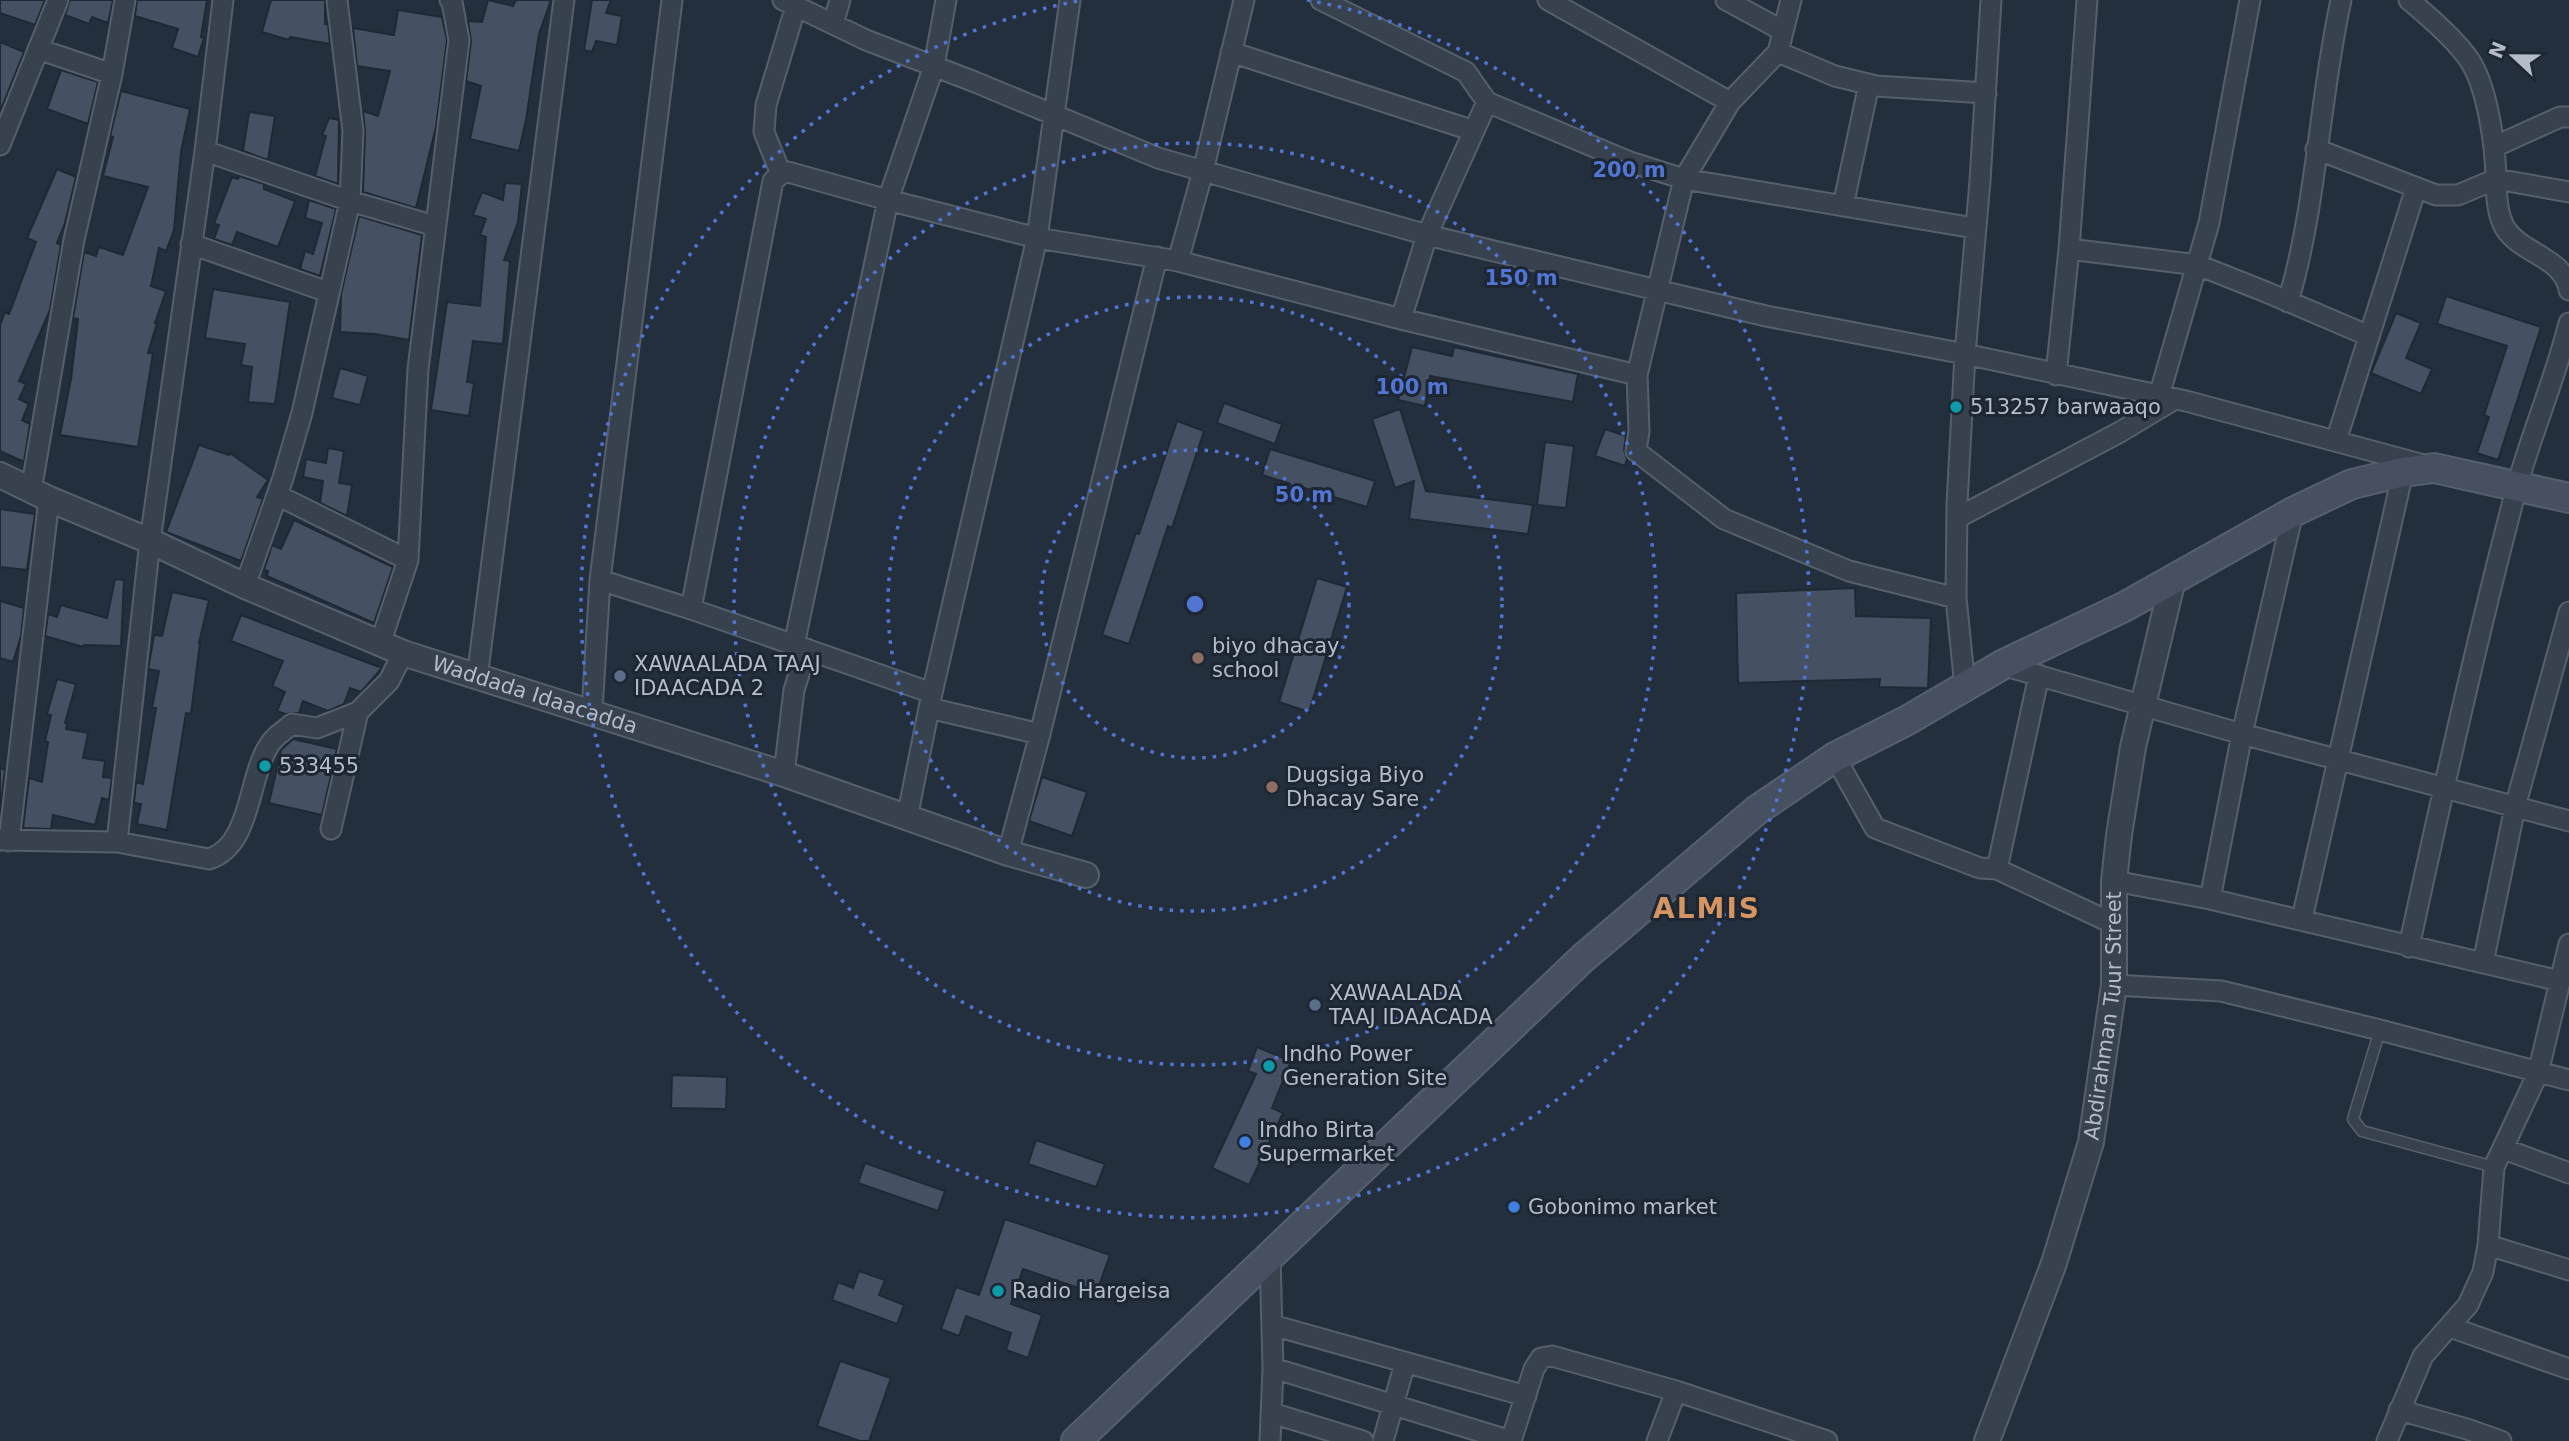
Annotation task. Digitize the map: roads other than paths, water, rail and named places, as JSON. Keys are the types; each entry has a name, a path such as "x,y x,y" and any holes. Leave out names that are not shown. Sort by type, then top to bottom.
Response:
{"main road":[{"path":"1076,1441 1583,958 1757,810 1835,757 2002,665 2124,607 2293,512 2352,484 2434,468 2569,498"}],"street":[{"path":"0,145 58,0"},
{"path":"125,0 112,74 74,240 40,495 4,840 117,842 209,859 220,856 232,843 253,794 263,755 270,743 292,724 317,728 358,712 389,681 402,653"},
{"path":"117,842 150,541 205,151 223,0"},
{"path":"244,586 277,495 302,413 350,201 353,131 337,0"},
{"path":"380,644 408,560 418,369 459,40 450,0"},
{"path":"477,678 564,0"},
{"path":"592,711 600,580 672,0"},
{"path":"833,24 840,0"},
{"path":"784,774 800,647 888,200 934,66 946,0"},
{"path":"907,818 931,701 1037,238 1070,0"},
{"path":"1178,261 1203,171 1244,0"},
{"path":"1321,0 1466,72 1487,102 1630,163 1684,179 1974,228"},
{"path":"1548,0 1730,102"},
{"path":"1726,0 1783,31"},
{"path":"1791,0 1778,52 1730,102 1684,179 1637,375 1639,431 1636,452 1724,519 1849,571 1956,598"},
{"path":"1965,687 1956,598 1957,518 1965,354 1991,0"},
{"path":"2056,375 2087,0"},
{"path":"1957,518 2120,432 2167,398 2209,223 2250,0"},
{"path":"2288,302 2304,240 2332,37 2340,0"},
{"path":"2409,0 2427,15 2470,61 2487,104 2500,213 2506,230 2554,266 2568,283"},
{"path":"781,174 764,131 766,105 789,3 866,40 1158,158 1427,235 1766,316 1965,354 2167,398 2336,440 2434,468"},
{"path":"38,49 112,74"},
{"path":"1231,52 1474,131"},
{"path":"1778,52 1835,76 1869,85 1986,93"},
{"path":"1843,206 1869,85"},
{"path":"1401,319 1427,235 1487,102"},
{"path":"2494,147 2560,117 2569,117"},
{"path":"2316,149 2436,195 2458,195 2497,179 2569,192"},
{"path":"205,151 350,201 435,226"},
{"path":"691,609 773,181 788,172 1037,238 1178,261 1401,319 1637,375"},
{"path":"2336,440 2416,188"},
{"path":"191,244 328,292"},
{"path":"2068,249 2197,265 2369,336"},
{"path":"1008,853 1040,734 1157,257"},
{"path":"2409,947 2443,789 2517,487 2560,359 2569,323"},
{"path":"2302,919 2403,472"},
{"name":"Waddada Idaacadda","path":"0,475 244,586 402,653 592,711 784,774 1008,853 1086,875"},
{"path":"277,495 408,560"},
{"path":"2210,898 2242,734 2293,512"},
{"name":"Abdirahman Tuur Street","path":"1987,1441 2053,1264 2091,1142 2114,985 2114,881 2129,772 2173,579"},
{"path":"600,580 800,647 931,701 1040,734"},
{"path":"2483,963 2515,807 2569,612"},
{"path":"2002,665 2242,734 2569,821"},
{"path":"1997,869 2039,675"},
{"path":"331,830 358,712"},
{"path":"1835,757 1875,828 1980,868 1997,869 2114,924"},
{"path":"2114,881 2210,898 2483,963 2562,990"},
{"path":"2387,1441 2423,1356 2468,1305 2483,1272 2488,1245 2494,1167 2538,1073 2562,990 2569,944"},
{"path":"2114,985 2221,991 2569,1080"},
{"path":"2504,1149 2569,1173"},
{"path":"2488,1245 2569,1270"},
{"path":"1270,1255 1273,1367 1270,1441"},
{"path":"1272,1325 1526,1396"},
{"path":"2450,1327 2569,1369"},
{"path":"1273,1367 1511,1441 1534,1369 1541,1358 1552,1356 1676,1391 1789,1435 1827,1441"},
{"path":"1383,1441 1405,1363"},
{"path":"1657,1441 1676,1391"},
{"path":"2399,1410 2465,1435 2501,1441"},
{"path":"1272,1413 1363,1441"}],"lane":[{"path":"2380,1030 2353,1119 2362,1131 2494,1167"}],"place":[{"name":"513257 barwaaqo","path":"1956,407"},
{"name":"biyo dhacay school","path":"1198,658"},
{"name":"XAWAALADA TAAJ IDAACADA 2","path":"620,676"},
{"name":"533455","path":"265,766"},
{"name":"Dugsiga Biyo Dhacay Sare","path":"1272,787"},
{"name":"XAWAALADA TAAJ IDAACADA","path":"1315,1005"},
{"name":"Indho Power Generation Site","path":"1269,1066"},
{"name":"Indho Birta Supermarket","path":"1245,1142"},
{"name":"Gobonimo market","path":"1514,1207"},
{"name":"Radio Hargeisa","path":"998,1291"}],"district":[{"name":"ALMIS","path":"1707,908"}]}
